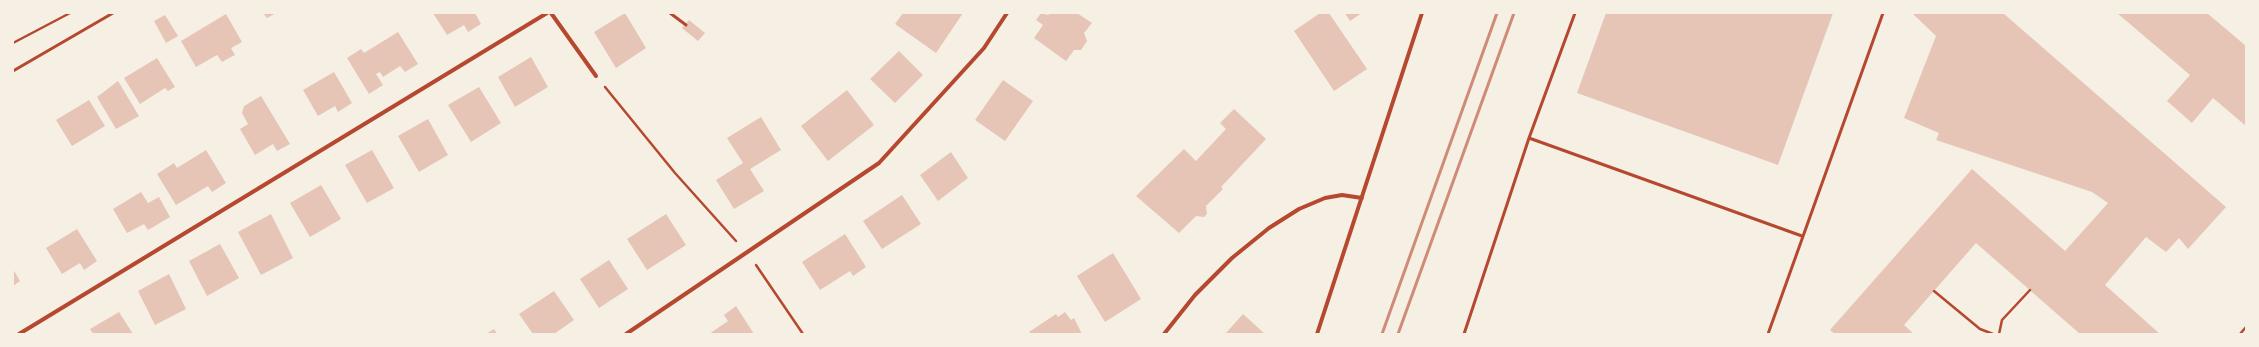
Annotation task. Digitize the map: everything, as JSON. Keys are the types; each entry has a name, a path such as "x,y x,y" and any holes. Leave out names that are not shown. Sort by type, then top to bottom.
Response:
{"street":[{"path":"19,334 547,13"},
{"path":"551,13 596,76"},
{"path":"626,334 746,251 879,163 984,48 1007,13"},
{"path":"1317,334 1422,13"},
{"path":"1164,334 1195,295 1232,258 1269,228 1299,209 1325,198 1342,194 1362,198"}],"lane":[{"path":"13,71 113,13"},
{"path":"670,13 686,25"},
{"path":"1464,334 1529,138 1575,13"},
{"path":"1768,334 1883,13"},
{"path":"1529,138 1802,236"}],"path":[{"path":"13,43 70,13"},
{"path":"596,76 707,211 746,251 803,334"},
{"path":"1999,334 2002,320 2030,290"},
{"path":"1934,291 1980,329 1993,334"},
{"path":"2240,334 2246,327"}],"building":[{"path":"263,13 276,13 267,18"},
{"path":"433,13 475,13 481,24 468,32 464,25 447,35"},
{"path":"625,13 646,48 616,68 594,32"},
{"path":"903,13 963,13 936,53 895,24"},
{"path":"1041,13 1048,15 1050,13 1077,13 1092,23 1084,33 1087,41 1081,50 1074,50 1066,61 1034,38 1043,25 1036,20"},
{"path":"1320,13 1329,13 1367,69 1334,91 1294,31"},
{"path":"1345,13 1362,13 1350,21"},
{"path":"1606,13 1833,13 1778,165 1577,93"},
{"path":"1912,13 2003,13 2226,207 2188,249 2179,238 2166,252 2146,237 2105,285 2160,334 2080,334 1976,243 1904,325 1914,334 1835,334 1830,330 1972,169 2065,251 2108,203 2092,192 1936,140 1939,133 1904,118 1936,36"},
{"path":"2117,13 2207,13 2246,46 2246,126 2213,98 2192,123 2167,101 2190,75"},
{"path":"226,14 242,42 231,48 235,55 222,62 217,55 196,67 181,41"},
{"path":"165,15 178,36 166,43 154,21"},
{"path":"689,20 705,33 698,41 682,28"},
{"path":"398,32 418,64 405,72 400,66 383,77 380,72 376,74 383,85 369,94 347,58 361,49 364,53"},
{"path":"899,51 923,75 895,103 870,79"},
{"path":"531,57 548,87 515,107 498,77"},
{"path":"157,58 175,87 168,91 165,88 140,104 124,78"},
{"path":"334,72 352,103 338,112 335,106 318,116 303,90"},
{"path":"1003,80 1033,101 1005,141 975,120"},
{"path":"118,81 139,116 116,129 97,97"},
{"path":"479,87 501,123 471,142 448,105"},
{"path":"847,90 874,125 828,161 801,126"},
{"path":"261,96 290,144 277,151 273,144 255,155 240,129 248,124 242,113 244,106"},
{"path":"89,100 105,126 72,146 56,120"},
{"path":"1234,109 1266,139 1221,187 1223,189 1206,206 1207,214 1204,217 1196,216 1179,233 1136,196 1184,149 1196,161 1226,129 1220,123"},
{"path":"761,117 781,150 750,169 764,191 734,209 716,180 743,163 727,138"},
{"path":"428,119 448,155 419,172 398,136"},
{"path":"206,150 226,183 212,192 208,186 176,205 157,174 174,163 177,168"},
{"path":"372,150 394,188 367,203 345,165"},
{"path":"951,152 968,178 938,201 920,175"},
{"path":"321,185 341,219 310,237 290,203"},
{"path":"141,192 148,203 159,197 170,217 148,230 144,224 127,233 113,209"},
{"path":"902,195 921,224 882,249 863,221"},
{"path":"271,214 293,258 261,275 238,232"},
{"path":"666,214 686,245 647,270 627,239"},
{"path":"77,229 97,261 84,270 80,263 62,274 46,248"},
{"path":"845,234 866,267 853,276 850,271 820,290 802,262"},
{"path":"220,244 239,278 207,296 189,261"},
{"path":"1113,253 1141,299 1105,322 1077,276"},
{"path":"609,260 628,289 599,308 580,279"},
{"path":"13,269 20,281 13,286"},
{"path":"169,274 186,309 155,325 138,291"},
{"path":"554,291 574,320 554,334 533,334 519,314"},
{"path":"736,306 754,334 709,334 728,321 724,315"},
{"path":"119,312 133,334 93,334 90,329"},
{"path":"1065,312 1071,320 1074,318 1082,334 1031,334 1029,332 1056,314 1058,317"},
{"path":"1243,314 1265,334 1225,334"},
{"path":"494,329 497,334 486,334"}],"railway":[{"path":"1382,334 1497,13"},
{"path":"1398,334 1514,13"}]}
